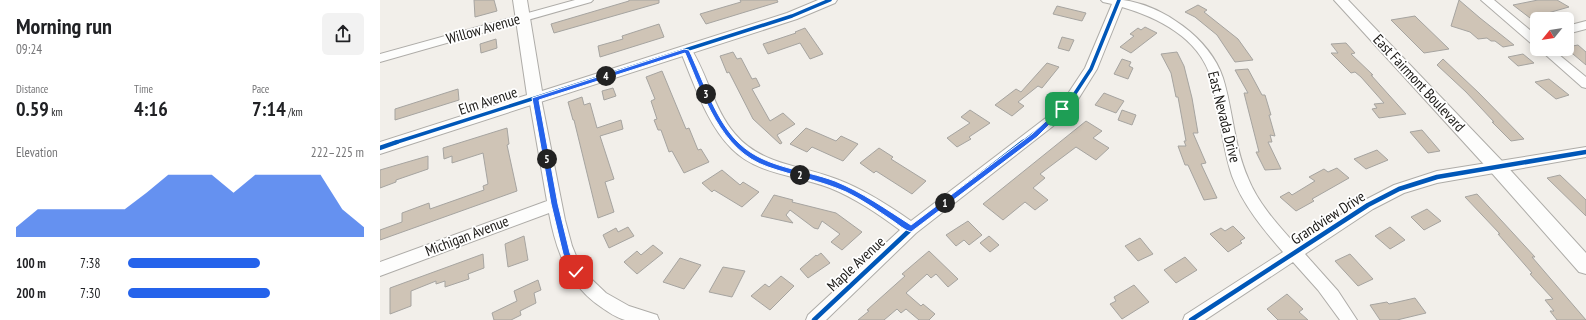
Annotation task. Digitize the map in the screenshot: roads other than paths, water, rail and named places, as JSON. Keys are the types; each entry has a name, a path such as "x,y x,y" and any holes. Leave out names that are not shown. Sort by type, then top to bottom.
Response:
{"street":[{"path":"520,0 535,98 566,254 586,286 600,299 642,318 651,320"},
{"name":"Willow Avenue","path":"380,58 587,0"},
{"name":"Elm Avenue","path":"380,148 792,16 830,0"},
{"name":"East Fairmont Boulevard","path":"1341,0 1496,166 1586,266"},
{"path":"1487,0 1530,34"},
{"name":"Maple Avenue","path":"814,320 911,229 1034,135 1062,109 1091,69 1115,1"},
{"name":"East Nevada Drive","path":"1115,1 1153,13 1169,21 1182,30 1203,50 1215,71 1236,169 1245,189 1258,211 1275,234 1316,275 1349,320"},
{"path":"1574,28 1586,25"},
{"path":"686,50 715,112 726,132 738,146 753,157 768,165 832,183 859,195 911,229"},
{"path":"1553,56 1586,84"},
{"name":"Grandview Drive","path":"1191,320 1368,205 1399,189 1436,177 1586,152"},
{"name":"Michigan Avenue","path":"380,269 555,204"}]}
